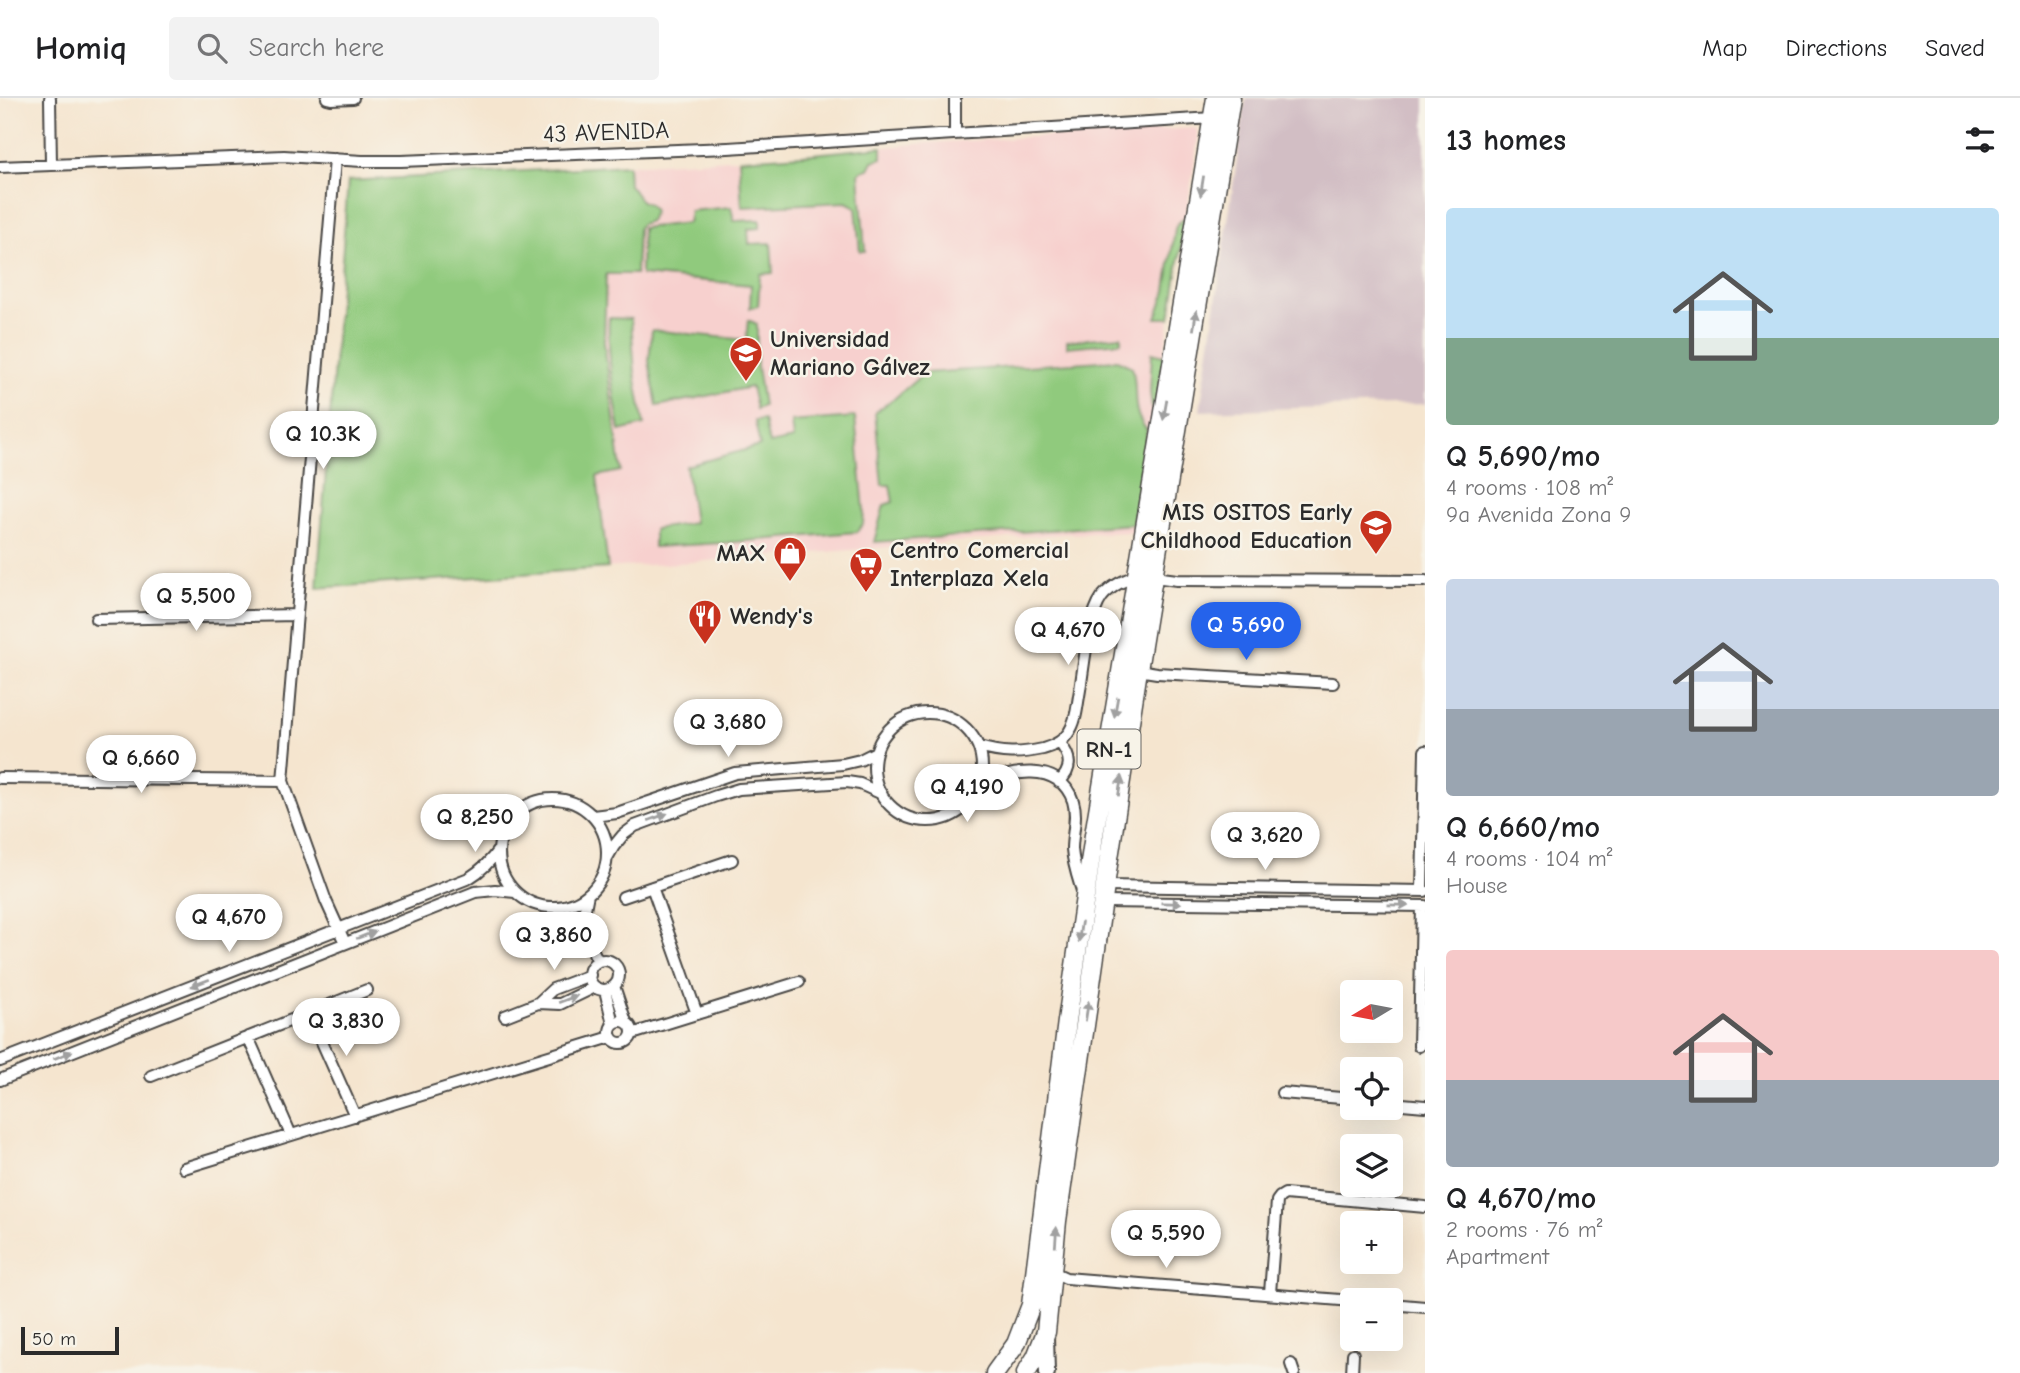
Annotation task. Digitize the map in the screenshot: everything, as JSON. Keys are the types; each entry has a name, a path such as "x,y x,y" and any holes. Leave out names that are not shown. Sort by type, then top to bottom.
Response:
{"highway":[{"name":"RN-1","path":"1026,1373 1046,1332 1057,1222 1098,896 1138,670 1146,576 1216,98"},
{"name":"RN-1","path":"995,1373 1016,1344 1031,1305 1067,1021 1098,896 1094,835 1146,576 1231,98"}],"street":[{"path":"50,98 51,164"},
{"path":"327,98 353,98"},
{"path":"955,98 955,133"},
{"name":"43 AVENIDA","path":"0,167 284,156 401,161 728,148 1213,118"},
{"path":"335,159 282,780 326,901 345,943"},
{"path":"979,747 1014,754 1031,752 1053,746 1070,731 1074,722 1092,620 1098,605 1109,590 1121,581 1146,576 1177,580 1425,581"},
{"path":"96,619 296,615"},
{"path":"1138,670 1333,683"},
{"path":"935,712 954,718 969,731 979,747 983,766 979,786 968,805 949,817 934,821 918,820 891,806 882,794 875,774 876,752 884,735 898,721 916,713 935,712"},
{"path":"1059,742 1066,750 1070,762 1065,777 1059,782"},
{"path":"1098,896 1424,891 1425,751"},
{"path":"593,816 617,813 735,773 843,764 876,752"},
{"path":"979,786 995,777 1013,773 1040,773 1059,782 1069,792 1075,811 1073,859 1098,896"},
{"path":"0,778 282,780"},
{"path":"499,849 500,864 506,879 516,892 534,904 555,907 573,904 588,894 601,878 607,858 619,840 635,827 739,789 847,782 882,794"},
{"path":"0,1061 469,878 481,870 499,849 505,829 517,812 535,802 556,799 576,804 593,816 604,836 607,858"},
{"path":"623,897 732,860"},
{"path":"652,887 697,1014"},
{"path":"0,1080 475,892 516,892"},
{"path":"584,932 588,894"},
{"path":"1098,896 1423,906 1419,1046"},
{"path":"555,907 584,932 598,961"},
{"path":"538,1003 560,1003 605,988 619,977 617,967 608,961 598,961 590,970 590,980 605,988 631,1027 629,1040 623,1043 616,1042 611,1037 613,1024 605,988"},
{"path":"505,1016 538,1003 554,989 590,975"},
{"path":"632,1034 799,982"},
{"path":"151,1076 367,990"},
{"path":"309,1013 355,1116"},
{"path":"613,1024 626,1022"},
{"path":"248,1037 291,1135"},
{"path":"184,1168 611,1037"},
{"path":"1282,1093 1340,1098"},
{"path":"1403,1104 1425,1106"},
{"path":"1270,1293 1277,1201 1285,1194 1425,1207"},
{"path":"1053,1272 1066,1278 1340,1300"},
{"path":"1403,1305 1425,1307"},
{"path":"1046,1332 1047,1373"},
{"path":"1352,1373 1353,1354"}],"shaded area":[{"path":"1246,98 1425,98 1425,404 1200,411"},
{"name":"Universidad Mariano Gálvez","path":"1195,128 1198,131 1198,139 1132,532 1061,534 318,588 348,181 801,155 928,143"}],"green space":[{"path":"882,147 882,158 873,161 869,169 859,173 865,251 860,251 856,207 846,202 742,207 739,159"},
{"path":"628,165 629,185 654,211 650,221 638,228 636,274 606,274 604,342 621,471 597,476 608,568 317,588 348,181"},
{"path":"731,207 734,221 760,220 760,228 748,229 749,244 771,243 773,273 760,274 758,306 750,308 751,285 641,275 642,228 688,223 690,211"},
{"path":"1186,217 1170,318 1156,318 1166,291 1175,229"},
{"path":"609,318 631,319 635,374 644,425 620,431 610,361"},
{"path":"748,320 757,324 757,367 763,406 756,409 751,387 657,406 649,361 652,330 746,340"},
{"path":"1121,336 1121,342 1067,347 1067,341"},
{"path":"1152,353 1164,356 1155,411 1152,409 1150,392"},
{"path":"1117,360 1132,367 1136,407 1147,430 1133,524 874,542 884,505 893,502 890,485 882,485 875,412 924,373"},
{"path":"855,417 864,510 863,524 857,532 654,547 654,529 694,523 686,466 760,446 755,421 764,420 769,444 793,439 791,422"}],"place":[{"name":"Universidad Mariano Gálvez","path":"746,383"},
{"name":"MIS OSITOS Early Childhood Education","path":"1376,556"},
{"name":"MAX","path":"790,583"},
{"name":"Centro Comercial Interplaza Xela","path":"866,594"},
{"name":"Wendy's","path":"705,646"}]}
